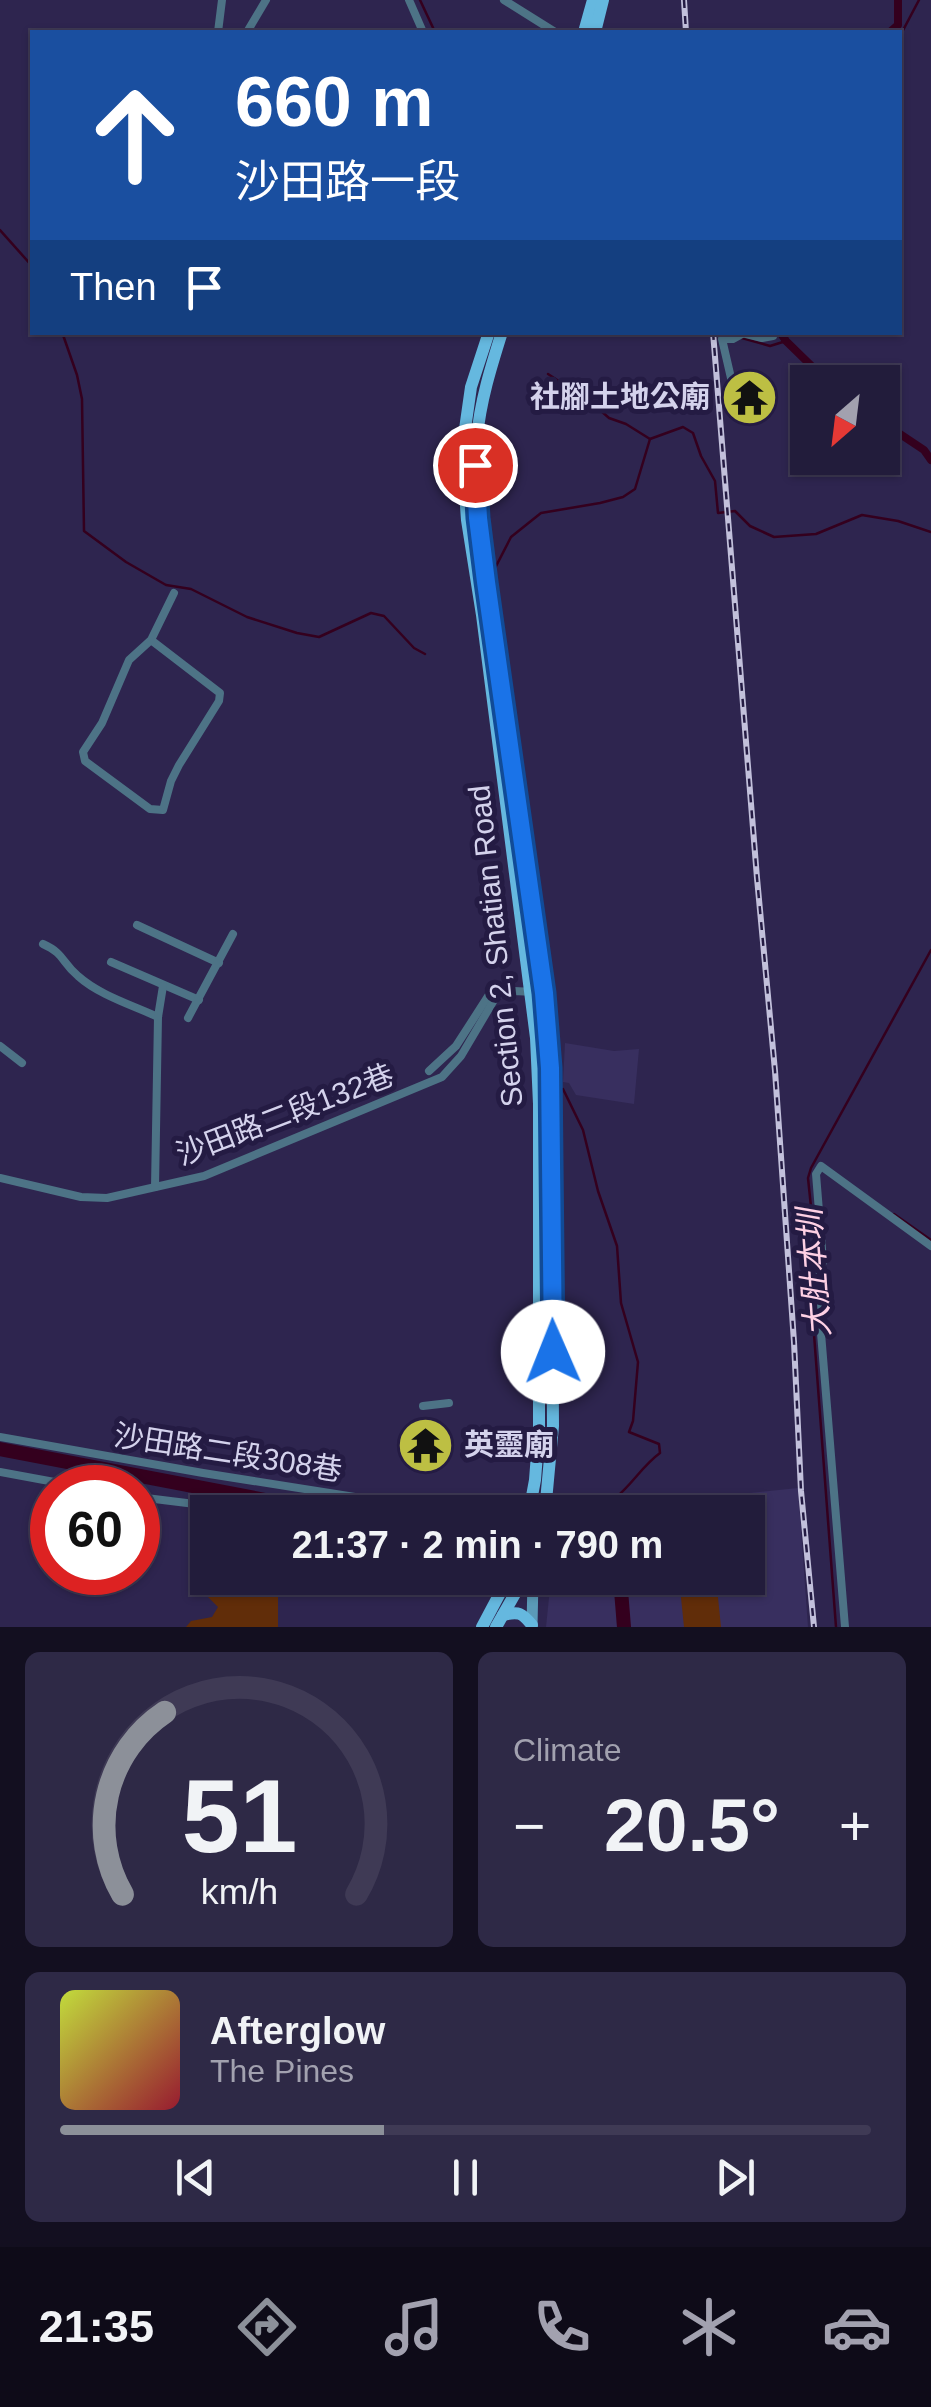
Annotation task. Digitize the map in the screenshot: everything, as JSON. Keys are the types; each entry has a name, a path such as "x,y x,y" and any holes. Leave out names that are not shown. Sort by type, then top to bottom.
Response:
{"main road":[{"path":"585,30 593,0"},
{"path":"596,30 604,0"},
{"path":"486,615 466,520 463,464 471,387 487,335"},
{"path":"486,615 475,465 477,433 501,335"},
{"name":"Section 2, Shatian Road","path":"486,615 552,1104 553,1426 547,1495"},
{"name":"Section 2, Shatian Road","path":"532,1495 539,1418 537,992"},
{"path":"482,1627 499,1595"},
{"path":"500,1621 515,1595"},
{"path":"500,1621 516,1611 532,1626"}],"street":[{"path":"218,30 222,0"},
{"path":"248,30 266,0"},
{"path":"409,0 422,30"},
{"path":"504,0 553,30"},
{"path":"738,335 733,340 722,339 733,382 750,387"},
{"path":"749,335 773,336"},
{"path":"151,640 220,693 171,782 162,810 150,809 84,762 84,752 102,723 130,660 151,640 174,593"},
{"path":"136,925 219,963"},
{"path":"188,1018 233,934"},
{"path":"42,944 57,950 75,974 92,986 158,1017"},
{"path":"111,962 199,1000"},
{"path":"155,1187 158,1017 163,986"},
{"path":"429,1071 456,1046 494,987"},
{"name":"沙田路二段132巷","path":"0,1178 80,1197 107,1198 204,1176 442,1077 461,1056 498,995 537,992"},
{"path":"0,1046 22,1063"},
{"path":"844,1627 816,1284 823,1261 816,1174 820,1166 931,1246"},
{"path":"423,1406 448,1403"},
{"name":"沙田路二段308巷","path":"0,1436 342,1495"},
{"path":"0,1472 30,1478"},
{"path":"160,1500 190,1503"},
{"path":"532,1626 533,1595"}],"shaded area":[{"path":"565,1043 614,1051 639,1049 634,1104 576,1095 569,1083 563,1082"},
{"path":"798,1488 808,1627 628,1627 625,1595 765,1595 765,1495 729,1495"},
{"path":"206,1595 278,1595 278,1627 186,1627 191,1621 212,1617 218,1607"},
{"path":"549,1595 616,1595 617,1627 546,1627"},
{"path":"681,1595 718,1595 721,1627 684,1627"}],"waterway":[{"path":"420,0 434,30"},
{"path":"892,30 898,25 898,0"},
{"path":"902,32 919,0"},
{"path":"0,230 30,264"},
{"path":"63,335 82,399 84,531 166,585 191,589 247,617 319,637 371,613 384,616 414,648 425,654"},
{"path":"782,335 811,365"},
{"path":"742,338 770,346 786,341"},
{"path":"548,374 609,418 650,439"},
{"path":"492,574 511,537 541,513 600,503 635,489 650,439 683,427 693,433 715,481 718,513 735,511 750,526 774,537 816,534 862,515 931,532"},
{"path":"900,434 924,450 931,460"},
{"name":"大肚本圳","path":"836,1627 810,1281 816,1255 808,1178 931,950"},
{"path":"563,1089 583,1130 617,1246 621,1303 638,1362 629,1432 659,1444 660,1453 618,1495"},
{"path":"894,1214 931,1240"},
{"path":"0,1449 239,1495"},
{"path":"621,1595 624,1627"}],"railway":[{"path":"684,0 686,30"},
{"path":"713,335 775,1071 801,1491 814,1627"}],"place":[{"name":"社腳土地公廟","path":"749,397"},
{"name":"英靈廟","path":"425,1445"}],"route":[{"path":"475,465 486,582 544,993 552,1104 553,1352"}]}
